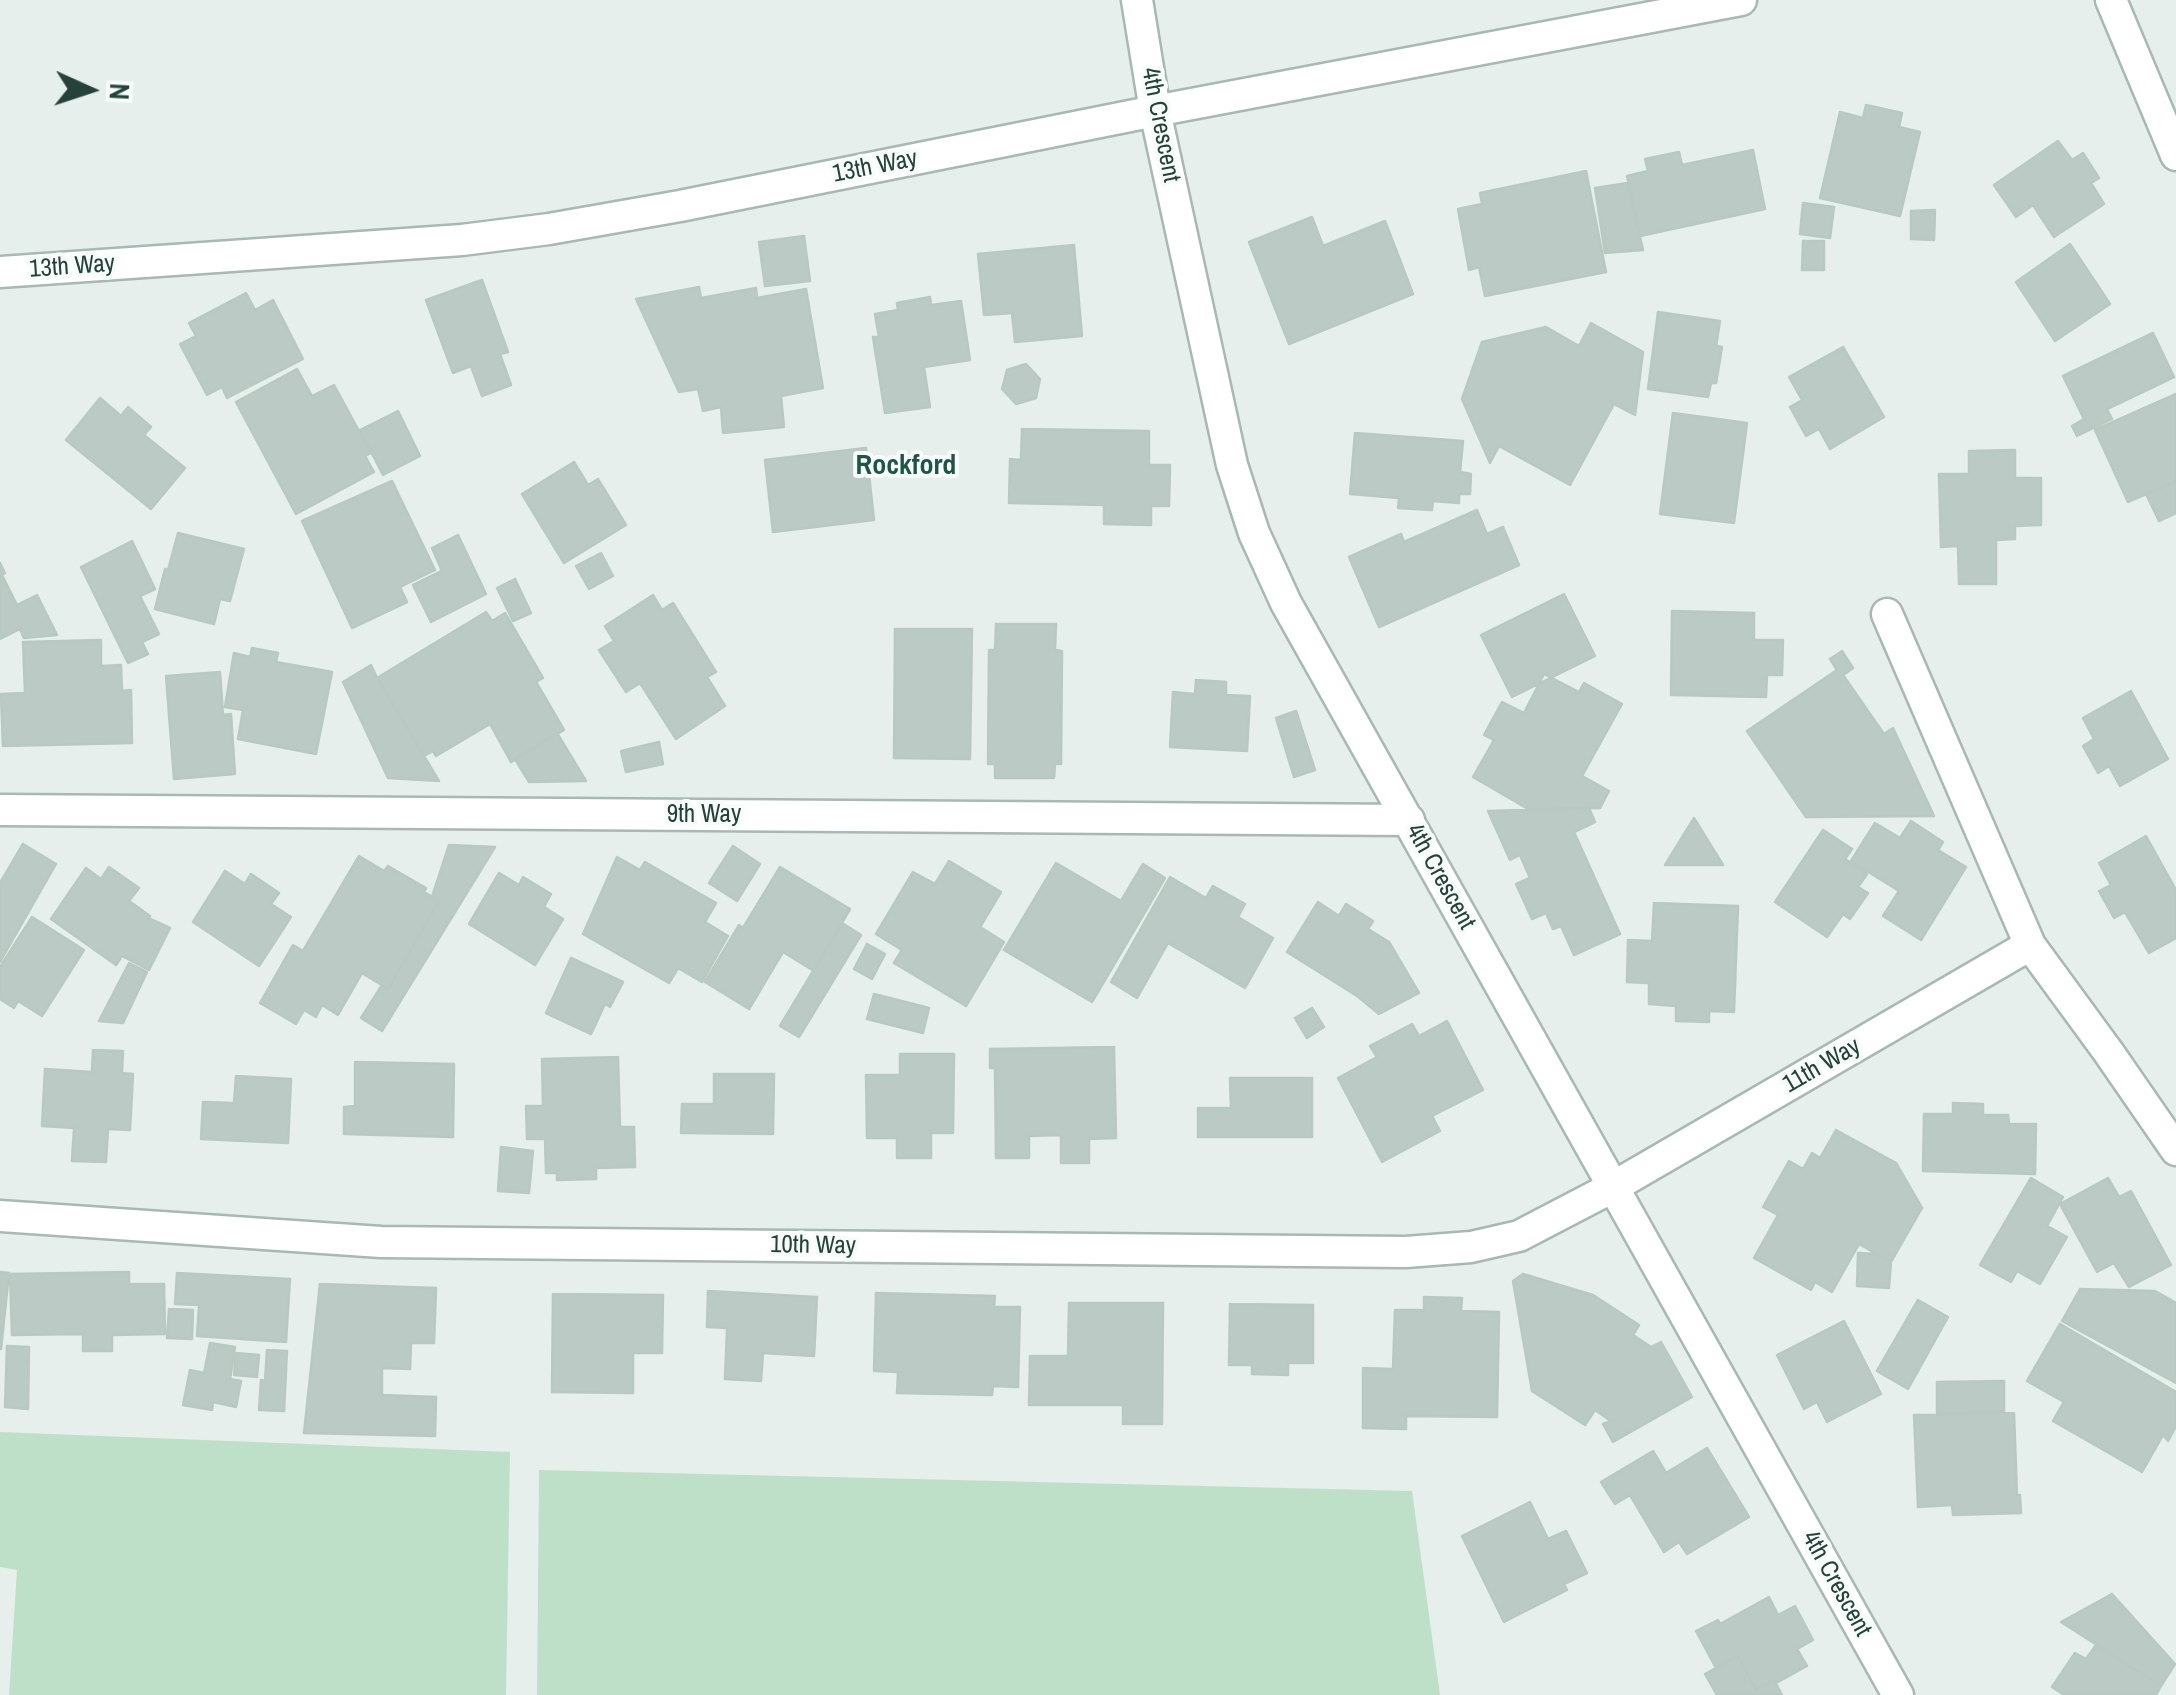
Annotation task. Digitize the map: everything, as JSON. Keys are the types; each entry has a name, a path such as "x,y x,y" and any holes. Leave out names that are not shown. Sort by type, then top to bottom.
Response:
{"street":[{"name":"4th Crescent","path":"1137,0 1155,111 1232,465 1254,533 1286,603 1898,1695"},
{"name":"13th Way","path":"0,272 462,240 549,229 1741,0"},
{"path":"2111,0 2176,155"},
{"path":"1887,614 2030,945 2176,1150"},
{"name":"9th Way","path":"0,810 1408,820"},
{"name":"11th Way","path":"1613,1186 2030,945"},
{"name":"10th Way","path":"0,1216 381,1242 1406,1252 1471,1248 1519,1236 1613,1186"}],"green space":[{"path":"0,1432 510,1452 506,1695 9,1695 17,1570 0,1567"},
{"path":"539,1470 1412,1491 1440,1695 537,1695"}],"building":[{"path":"1866,105 1902,113 1899,127 1920,132 1900,216 1820,198 1840,112 1863,118"},
{"path":"2058,141 2072,160 2083,153 2099,178 2091,183 2104,204 2054,237 2033,205 2016,217 1994,185"},
{"path":"1753,150 1765,209 1640,236 1627,176 1648,171 1645,159 1679,152 1682,165"},
{"path":"1586,171 1606,272 1485,296 1479,267 1469,270 1458,209 1482,204 1480,193"},
{"path":"1628,183 1643,250 1605,253 1595,188"},
{"path":"1803,203 1834,207 1830,238 1800,234"},
{"path":"1935,210 1934,240 1911,239 1911,211"},
{"path":"1312,217 1323,246 1385,221 1413,294 1289,344 1249,242"},
{"path":"804,236 810,281 765,286 759,242"},
{"path":"1803,241 1824,241 1824,270 1802,270"},
{"path":"2070,244 2110,304 2055,341 2016,282"},
{"path":"1074,245 1082,336 1015,342 1012,313 984,315 978,254"},
{"path":"482,280 508,352 500,354 511,385 482,396 471,366 453,373 426,300"},
{"path":"699,287 701,298 756,288 757,298 806,289 823,388 781,396 784,427 723,433 721,407 703,411 698,389 679,392 636,299"},
{"path":"246,293 255,310 273,300 303,359 227,398 222,387 207,395 180,344 196,336 189,323"},
{"path":"930,297 931,305 961,301 970,360 924,367 930,407 885,413 873,337 879,337 875,314 898,310 897,303"},
{"path":"1658,312 1720,321 1716,346 1722,347 1716,383 1711,383 1708,397 1648,389"},
{"path":"1591,323 1643,352 1635,415 1614,404 1570,485 1499,446 1490,463 1462,399 1482,342 1546,327 1579,346"},
{"path":"2153,333 2174,377 2107,409 2112,419 2077,436 2072,426 2084,419 2063,376"},
{"path":"1843,347 1884,417 1830,449 1819,429 1806,436 1790,407 1802,400 1789,377"},
{"path":"1026,364 1040,379 1036,398 1016,404 1002,389 1007,370"},
{"path":"297,369 312,396 334,385 371,453 365,456 374,472 296,514 236,402"},
{"path":"2176,394 2176,481 2128,502 2095,430"},
{"path":"100,398 121,416 128,407 151,427 144,435 185,468 151,509 66,440"},
{"path":"398,411 420,456 383,475 360,430"},
{"path":"1673,413 1747,423 1734,523 1660,514"},
{"path":"1022,429 1149,431 1149,465 1170,465 1169,506 1151,506 1151,525 1104,524 1104,505 1009,503 1010,459 1021,460"},
{"path":"1355,433 1463,441 1460,472 1471,474 1470,494 1459,494 1459,503 1433,501 1432,510 1398,508 1399,498 1350,494"},
{"path":"866,448 874,520 773,532 765,460"},
{"path":"2015,450 2015,478 2041,478 2041,525 2015,526 2015,539 1996,540 1996,584 1959,584 1958,546 1941,547 1939,474 1969,474 1969,451"},
{"path":"574,462 588,485 598,479 626,525 564,563 522,494"},
{"path":"392,481 435,570 400,587 407,602 352,628 302,521"},
{"path":"2176,481 2176,513 2159,521 2146,494"},
{"path":"1477,510 1487,534 1503,527 1519,565 1379,627 1349,557 1401,534 1404,542"},
{"path":"178,533 244,549 230,601 220,599 214,624 155,609"},
{"path":"458,535 486,594 431,622 413,585 442,571 432,548"},
{"path":"132,541 155,589 140,596 159,634 142,642 148,654 128,663 81,567"},
{"path":"601,553 613,576 589,589 576,566"},
{"path":"0,563 17,605 37,595 57,635 24,638 20,629 0,639"},
{"path":"515,579 531,613 513,621 497,588"},
{"path":"1564,594 1595,656 1512,697 1481,635"},
{"path":"653,595 662,610 673,603 716,672 707,677 725,706 676,739 640,683 626,692 599,650 614,641 605,626"},
{"path":"1672,611 1754,613 1754,640 1783,640 1782,675 1767,675 1766,697 1671,695"},
{"path":"486,612 492,621 505,613 543,678 536,682 564,730 511,762 490,724 436,756 433,751 424,756 377,678"},
{"path":"996,624 1056,624 1055,650 1062,651 1061,764 1055,764 1054,778 995,778 995,764 988,764 989,650 995,650"},
{"path":"895,629 972,629 970,759 894,758"},
{"path":"101,640 101,666 121,665 122,691 131,690 132,743 3,746 1,694 25,693 23,642"},
{"path":"252,648 278,653 276,662 332,672 316,754 238,739 243,710 225,707 234,653 250,657"},
{"path":"1842,651 1853,668 1843,675 1884,734 1893,728 1934,816 1806,817 1747,731 1837,670 1830,659"},
{"path":"371,665 439,781 388,778 343,682"},
{"path":"220,672 223,715 231,714 235,774 174,779 166,676"},
{"path":"1544,674 1579,692 1584,683 1622,704 1582,776 1609,791 1600,808 1528,809 1473,777 1494,740 1484,735 1502,702 1524,713"},
{"path":"1196,680 1226,682 1226,695 1250,696 1247,751 1170,747 1173,692 1195,694"},
{"path":"2131,691 2168,759 2120,786 2109,766 2098,773 2083,746 2094,739 2083,718"},
{"path":"1296,711 1315,770 1294,777 1276,718"},
{"path":"557,733 586,781 529,782 515,759"},
{"path":"659,742 663,764 626,772 621,751"},
{"path":"1589,808 1595,822 1574,832 1620,934 1574,955 1561,926 1553,929 1546,913 1532,919 1516,884 1530,878 1520,855 1510,860 1488,811"},
{"path":"1694,818 1723,865 1665,865"},
{"path":"1911,821 1943,842 1938,850 1966,867 1921,940 1883,916 1899,891 1851,861 1875,823 1900,838"},
{"path":"1823,830 1852,849 1845,859 1867,874 1858,887 1868,893 1850,919 1843,914 1827,937 1775,902"},
{"path":"2146,836 2176,890 2176,938 2149,953 2125,912 2114,918 2099,891 2111,885 2099,863"},
{"path":"23,844 56,864 0,962 0,883"},
{"path":"449,845 495,847 382,1031 361,1018 382,985 388,989 439,901 432,897"},
{"path":"733,846 760,864 737,901 709,883"},
{"path":"359,856 384,871 388,866 426,888 424,892 439,901 388,989 362,973 338,1015 322,1005 316,1017 304,1010 296,1024 260,1003 293,945 303,951"},
{"path":"617,857 640,870 645,862 716,903 705,922 728,936 702,982 678,968 669,983 583,934"},
{"path":"949,861 1001,892 980,927 1004,942 966,1006 894,963 902,950 876,934 913,872 935,884"},
{"path":"1056,863 1121,901 1143,864 1165,878 1092,1002 1004,950"},
{"path":"109,867 139,888 129,901 148,918 170,928 149,970 122,956 116,965 51,919 86,868 101,879"},
{"path":"780,867 850,909 814,971 783,952 749,1009 705,982"},
{"path":"225,871 245,884 251,874 279,893 271,904 291,917 259,966 193,922"},
{"path":"499,873 519,885 523,877 551,894 544,907 563,919 535,965 469,924"},
{"path":"1170,877 1206,898 1213,886 1245,904 1238,917 1273,938 1245,988 1168,943 1137,998 1111,982"},
{"path":"1318,902 1339,916 1346,904 1373,921 1368,929 1389,942 1419,993 1379,1014 1287,952"},
{"path":"1654,903 1738,906 1734,1012 1709,1011 1709,1022 1676,1021 1676,1006 1649,1004 1649,983 1627,982 1628,940 1652,941"},
{"path":"32,917 84,950 42,1016 18,1001 14,1008 0,999 0,967"},
{"path":"842,923 861,935 799,1037 780,1026"},
{"path":"867,944 885,954 872,979 854,969"},
{"path":"571,958 623,982 610,1007 605,1004 591,1034 546,1013"},
{"path":"129,963 147,972 123,1023 99,1021"},
{"path":"874,994 929,1008 923,1033 867,1019"},
{"path":"1312,1008 1324,1027 1307,1038 1295,1018"},
{"path":"1447,1021 1483,1090 1432,1116 1440,1131 1382,1162 1338,1078 1377,1057 1370,1046 1412,1024 1419,1036"},
{"path":"1114,1047 1116,1138 1089,1139 1089,1163 1061,1163 1061,1135 1029,1136 1029,1158 996,1158 995,1068 990,1068 990,1049"},
{"path":"93,1050 123,1051 122,1073 133,1074 130,1130 108,1129 106,1162 72,1161 74,1128 42,1126 45,1069 92,1072"},
{"path":"900,1054 954,1054 953,1133 931,1133 931,1158 897,1158 897,1138 867,1138 866,1075 900,1075"},
{"path":"618,1057 620,1127 634,1127 635,1167 596,1168 596,1179 557,1180 557,1173 546,1173 545,1139 527,1139 526,1106 543,1106 542,1059"},
{"path":"355,1062 454,1064 453,1137 344,1134 344,1107 355,1106"},
{"path":"714,1074 774,1074 773,1134 681,1133 682,1104 714,1104"},
{"path":"236,1076 291,1079 288,1143 201,1139 203,1102 234,1103"},
{"path":"1230,1078 1312,1078 1312,1137 1198,1137 1198,1108 1231,1108"},
{"path":"1953,1103 1983,1104 1983,1115 2008,1115 2009,1124 2036,1124 2035,1174 1923,1171 1924,1114 1953,1114"},
{"path":"1836,1130 1896,1163 1922,1208 1891,1262 1859,1244 1832,1292 1815,1282 1811,1290 1754,1258 1778,1215 1763,1207 1789,1161 1803,1169 1812,1153 1820,1158"},
{"path":"501,1147 533,1151 529,1193 498,1191"},
{"path":"2031,1178 2063,1197 2047,1226 2067,1237 2040,1284 2017,1271 2011,1282 1980,1265"},
{"path":"2108,1178 2119,1197 2131,1191 2171,1265 2129,1287 2114,1263 2097,1272 2060,1204"},
{"path":"1858,1253 1875,1254 1891,1261 1889,1288 1857,1286"},
{"path":"0,1272 9,1273 1,1349 0,1349"},
{"path":"129,1272 129,1284 164,1284 165,1334 112,1335 112,1351 83,1351 83,1334 12,1335 10,1274"},
{"path":"177,1273 290,1279 286,1342 197,1336 199,1305 175,1304"},
{"path":"1523,1274 1593,1295 1639,1325 1633,1335 1651,1347 1661,1342 1692,1397 1613,1442 1603,1424 1611,1421 1595,1410 1585,1425 1532,1391 1513,1281"},
{"path":"320,1284 436,1288 434,1343 411,1343 410,1369 382,1368 382,1395 436,1397 435,1436 304,1433"},
{"path":"2080,1289 2155,1291 2176,1303 2176,1383 2062,1321"},
{"path":"708,1291 817,1297 814,1356 763,1353 761,1381 725,1379 727,1328 707,1327"},
{"path":"876,1293 995,1296 994,1307 1020,1307 1018,1387 993,1386 992,1395 897,1393 898,1372 874,1371"},
{"path":"553,1294 663,1295 662,1353 633,1353 633,1393 552,1392"},
{"path":"1424,1297 1462,1298 1461,1311 1499,1312 1497,1417 1406,1416 1406,1429 1363,1428 1363,1368 1393,1369 1395,1310 1424,1310"},
{"path":"1918,1300 1948,1317 1908,1389 1877,1371"},
{"path":"1069,1303 1163,1303 1162,1424 1123,1424 1123,1405 1029,1405 1030,1356 1068,1356"},
{"path":"1230,1304 1313,1305 1313,1363 1288,1363 1288,1375 1252,1374 1252,1365 1229,1365"},
{"path":"169,1309 193,1310 192,1339 167,1338"},
{"path":"1844,1321 1881,1394 1827,1422 1817,1402 1804,1409 1777,1355"},
{"path":"2060,1324 2176,1392 2176,1426 2168,1441 2163,1435 2142,1472 2053,1421 2064,1402 2027,1381"},
{"path":"210,1343 235,1347 230,1379 241,1381 236,1407 213,1402 212,1410 183,1405 190,1370 204,1373"},
{"path":"7,1346 29,1347 28,1409 5,1407"},
{"path":"267,1350 287,1351 284,1411 259,1410"},
{"path":"236,1353 259,1355 257,1377 234,1375"},
{"path":"2004,1381 2004,1411 1937,1413 1937,1382"},
{"path":"2014,1413 2021,1513 1953,1515 1952,1505 1918,1507 1914,1415"},
{"path":"1707,1448 1749,1517 1687,1554 1679,1542 1664,1552 1630,1495 1615,1504 1601,1482 1653,1451 1666,1473"},
{"path":"1530,1502 1548,1539 1566,1531 1587,1573 1564,1584 1567,1590 1504,1622 1462,1536"},
{"path":"2112,1594 2175,1664 2161,1686 2061,1622"},
{"path":"1769,1597 1778,1615 1795,1606 1813,1640 1797,1649 1807,1666 1756,1690 1738,1656 1716,1668 1696,1631 1718,1620 1720,1624"},
{"path":"2096,1645 2161,1686 2156,1695 2064,1695 2052,1687 2075,1653 2086,1659"},
{"path":"1738,1656 1756,1690 1774,1680 1782,1695 1717,1695 1705,1674"}],"district":[{"name":"Rockford","path":"906,466"}]}
